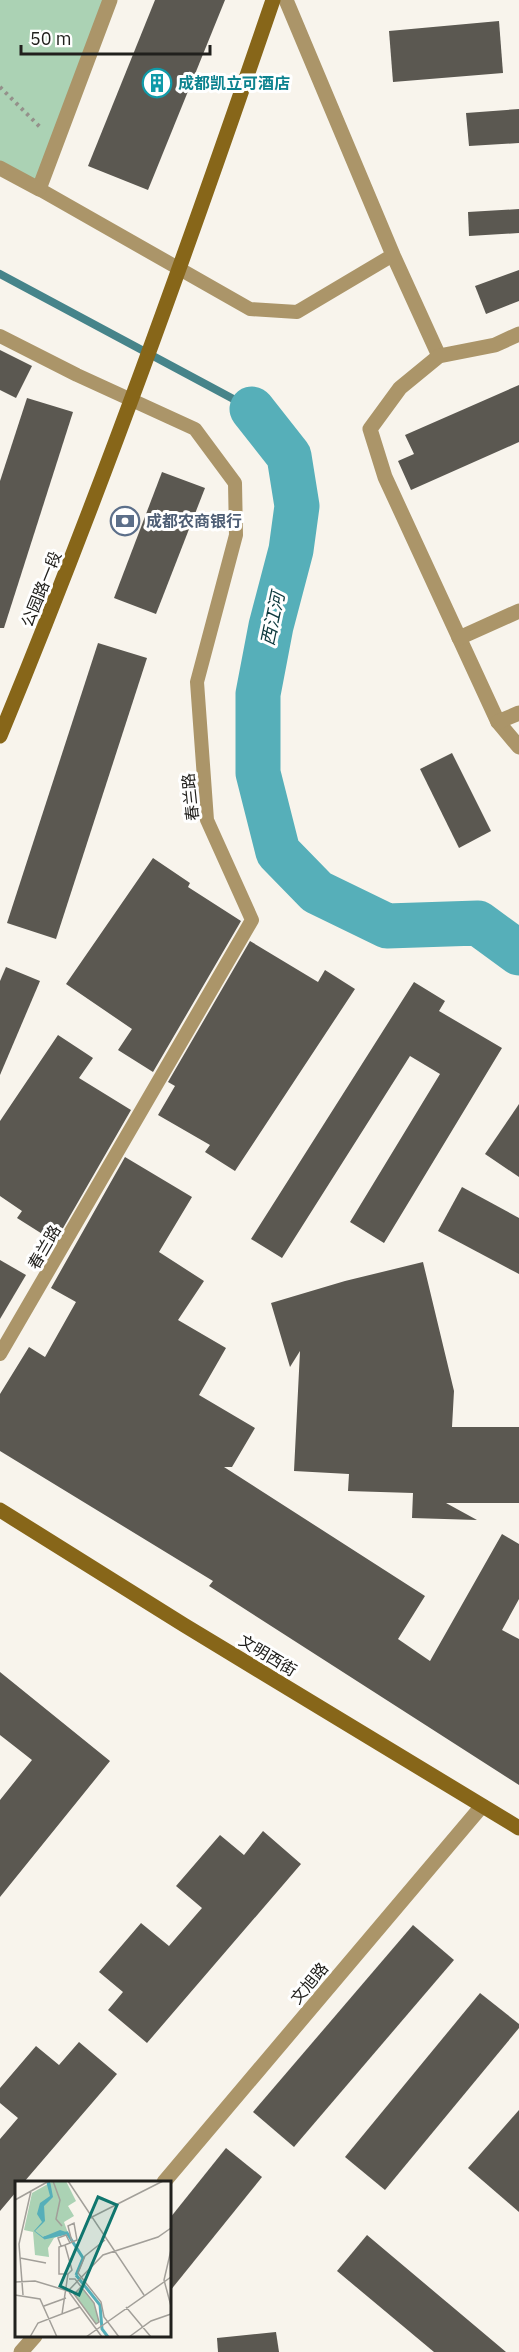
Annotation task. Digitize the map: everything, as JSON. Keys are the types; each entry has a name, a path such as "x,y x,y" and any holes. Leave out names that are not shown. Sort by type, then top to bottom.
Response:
{"street":[{"path":"0,168 39,189 110,0"},
{"name":"公园路一段","path":"0,736 56,602 113,453 198,218 273,0"},
{"path":"286,0 393,255 439,356"},
{"path":"519,334 495,345 439,356 400,387 370,429 385,477 498,722 519,747"},
{"path":"459,638 519,611"},
{"path":"498,722 519,712"},
{"name":"文明西街","path":"0,1510 184,1625 519,1828"},
{"name":"文旭路","path":"165,2181 482,1806"},
{"path":"21,2352 34,2337"}],"lane":[{"path":"39,189 250,309 297,312 393,255"},
{"name":"春兰路","path":"0,336 77,375 195,429 235,483 236,535 197,682 207,820 252,920 0,1354"}],"path":[{"path":"0,87 56,144"}],"green space":[{"path":"0,0 110,0 39,189 0,168"}],"building":[{"name":"成都凯立可酒店","path":"155,0 225,0 148,190 88,166"},
{"path":"499,21 503,73 393,82 389,31"},
{"path":"519,109 519,143 469,146 466,113"},
{"path":"519,209 519,233 469,236 468,212"},
{"path":"519,270 519,301 486,314 475,286"},
{"path":"0,350 32,366 16,398 0,390"},
{"path":"519,385 519,442 411,490 398,461 414,454 405,435"},
{"path":"27,398 73,412 4,628 0,628 0,481"},
{"path":"162,472 205,488 156,614 114,598"},
{"path":"98,643 147,658 56,939 7,923"},
{"path":"452,753 491,831 459,848 420,769"},
{"path":"153,858 190,883 188,887 241,921 153,1072 118,1050 132,1029 66,984"},
{"path":"250,941 318,982 325,970 355,989 235,1171 205,1152 210,1145 158,1115 175,1086 168,1082"},
{"path":"6,967 40,981 0,1075 0,981"},
{"path":"414,982 445,1001 439,1011 502,1048 384,1243 350,1222 440,1074 410,1056 282,1258 251,1239"},
{"path":"58,1035 93,1058 79,1078 131,1110 55,1242 17,1218 22,1211 0,1196 0,1121"},
{"path":"519,1104 519,1177 485,1154"},
{"path":"125,1157 192,1197 159,1252 204,1281 178,1320 226,1348 199,1395 255,1428 232,1467 224,1467 425,1596 398,1639 430,1661 502,1534 519,1544 519,1599 502,1630 519,1639 519,1785 209,1586 213,1581 0,1451 0,1394 29,1347 45,1357 76,1302 51,1288"},
{"path":"462,1187 519,1218 519,1274 438,1231"},
{"path":"0,1260 26,1275 0,1319"},
{"path":"423,1262 454,1391 452,1427 519,1427 519,1503 446,1503 477,1520 412,1518 413,1493 348,1491 349,1474 294,1471 300,1351 290,1367 271,1303 345,1281"},
{"path":"0,1672 110,1761 0,1897 0,1800 32,1760 0,1735"},
{"path":"263,1831 301,1864 147,2043 108,2010 123,1992 99,1972 141,1923 169,1946 202,1908 176,1886 220,1835 244,1855"},
{"path":"413,1925 454,1960 294,2147 253,2112"},
{"path":"480,1993 519,2024 519,2028 385,2190 345,2157"},
{"path":"79,2042 117,2074 25,2181 15,2181 15,2193 0,2211 0,2139 18,2118 0,2103 0,2088 36,2046 59,2065"},
{"path":"519,2110 519,2212 468,2168"},
{"path":"226,2148 262,2177 171,2290 171,2217"},
{"path":"367,2235 506,2352 434,2352 337,2271"},
{"path":"276,2332 279,2352 218,2352 217,2338"}],"waterway":[{"name":"西江河","path":"0,274 252,409"},
{"name":"西江河","path":"252,409 289,456 297,506 291,550 271,626 258,694 258,773 278,852 317,892 387,926 478,923 519,953"}],"place":[{"name":"成都凯立可酒店","path":"157,83"},
{"name":"成都农商银行","path":"125,521"}]}
